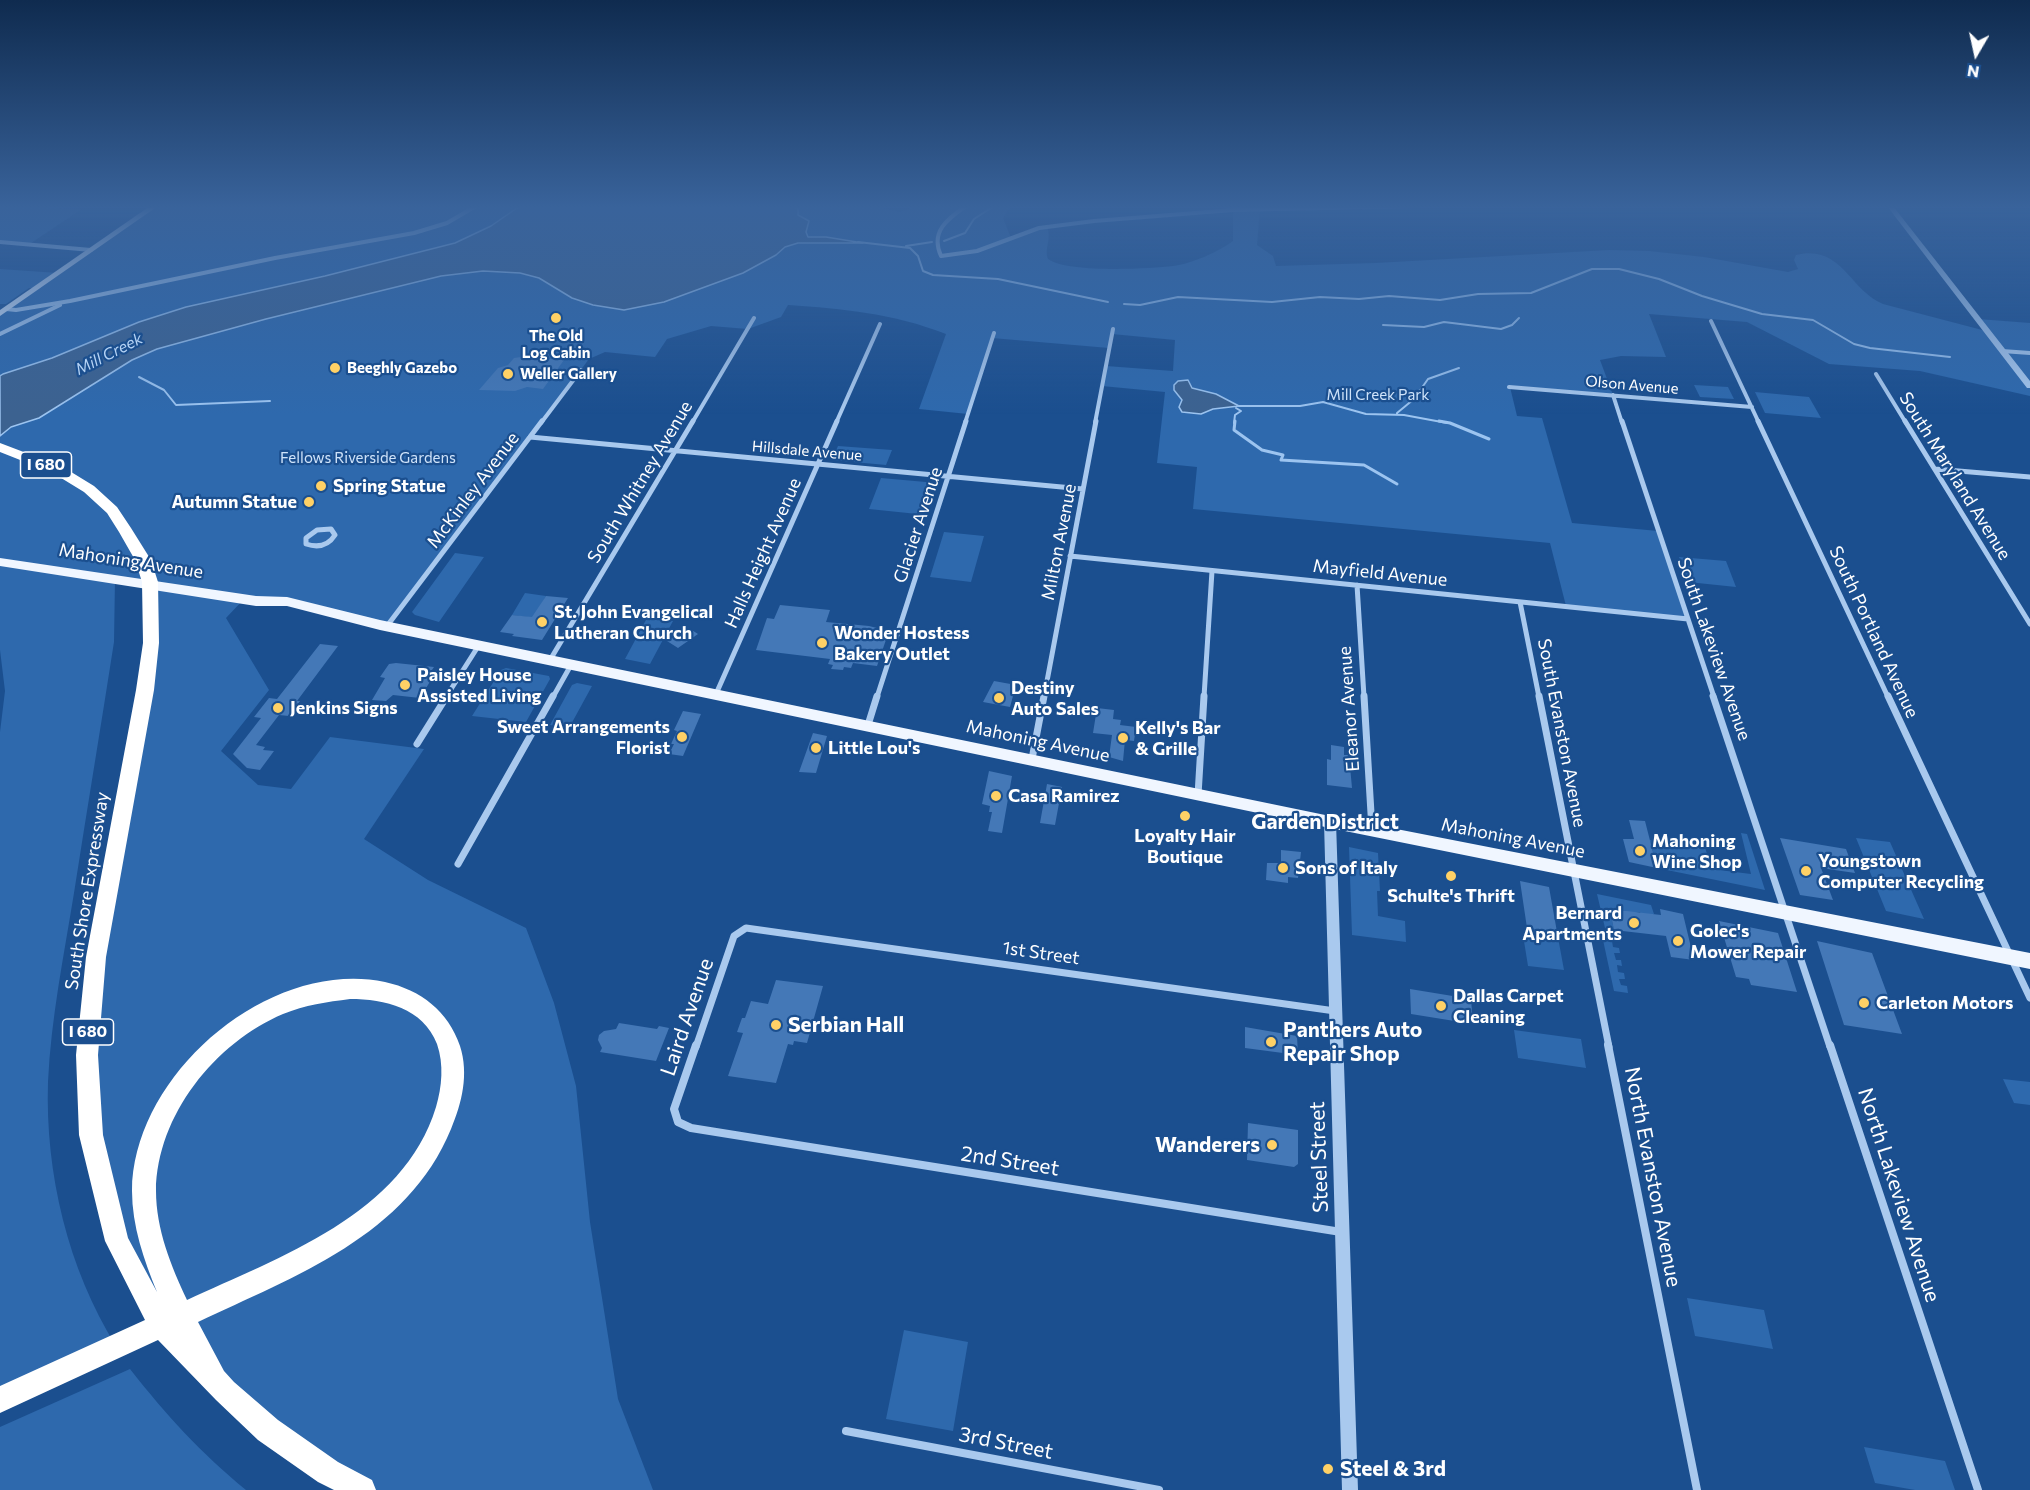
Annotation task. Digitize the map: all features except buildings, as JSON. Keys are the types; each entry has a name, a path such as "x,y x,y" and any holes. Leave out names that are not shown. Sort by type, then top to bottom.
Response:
{"highway":[{"name":"South Shore Expressway","path":"0,447 58,470 89,489 112,510 142,560 150,582 151,643 145,690 118,829 91,1002 87,1055 91,1135 117,1241 146,1298 170,1335 268,1430 328,1472 362,1490"},
{"path":"0,1400 65,1370 217,1300 285,1269 351,1230 383,1205 417,1168 443,1122 453,1075 452,1056 444,1035 426,1012 410,1000 382,990 345,989 300,997 270,1010 221,1041 202,1059 165,1113 150,1147 144,1190 148,1229 161,1274 213,1377"}],"main road":[{"path":"2,311 54,276"},
{"name":"Mahoning Avenue","path":"0,562 256,601 263,607 335,622 356,620 387,626 1330,822 2030,961"}],"street":[{"path":"2,311 46,306 191,276"},
{"path":"1944,276 2030,386"},
{"path":"0,334 60,305"},
{"name":"South Whitney Avenue","path":"550,660 754,318"},
{"name":"South Portland Avenue","path":"1711,321 2030,998"},
{"name":"Halls Height Avenue","path":"716,694 880,324"},
{"name":"Milton Avenue","path":"1032,759 1113,329"},
{"name":"Glacier Avenue","path":"868,725 994,333"},
{"path":"2002,351 2030,353"},
{"name":"McKinley Avenue","path":"387,626 581,370"},
{"name":"South Maryland Avenue","path":"1876,374 2030,624"},
{"name":"Olson Avenue","path":"1509,387 1752,406"},
{"name":"South Lakeview Avenue","path":"1612,395 1786,912"},
{"name":"Hillsdale Avenue","path":"530,437 1083,489"},
{"path":"1935,469 2030,477"},
{"path":"331,529 335,535 332,540 323,545 313,547 306,544 306,538 317,530 331,529"},
{"name":"Mayfield Avenue","path":"1070,556 1688,619"},
{"path":"1198,795 1212,571"},
{"name":"Eleanor Avenue","path":"1357,585 1372,830"},
{"name":"South Evanston Avenue","path":"1520,602 1574,870"},
{"path":"417,744 479,645"},
{"path":"458,864 571,664"},
{"name":"Steel Street","path":"1330,822 1350,1490"},
{"name":"North Evanston Avenue","path":"1574,870 1697,1490"},
{"name":"North Lakeview Avenue","path":"1786,912 1978,1490"},
{"name":"1st Street","path":"741,929 753,927 1335,1011"},
{"name":"Laird Avenue","path":"676,1119 675,1109 678,1098 734,936 741,929"},
{"name":"2nd Street","path":"676,1119 680,1124 691,1128 1342,1232"},
{"name":"3rd Street","path":"846,1431 1159,1490"}],"green space":[{"path":"0,276 1849,276 1871,297 1883,304 1986,331 1978,319 2030,323 2030,396 1920,371 1829,364 1747,322 1649,314 1666,357 1621,356 1600,360 1613,395 1510,387 1517,416 1542,418 1572,523 1658,531 1688,619 1566,606 1550,543 1193,509 1197,467 1157,463 1165,392 1102,386 1106,366 1173,371 1175,340 1112,334 1109,348 992,338 968,414 919,409 946,334 906,321 868,313 788,305 781,317 748,329 711,326 667,339 655,357 605,352 589,359 387,626 342,613 244,599 226,618 269,690 221,751 258,785 291,789 330,737 424,749 364,839 428,880 526,928 554,1003 576,1086 590,1222 618,1399 653,1490 362,1490 225,1391 117,1241 87,1055 134,754 150,584 115,579 114,642 58,987 48,1082 51,1151 63,1219 85,1285 116,1346 0,1400 0,732 5,691 0,650 0,314 35,288 29,288 6,304 0,304"},
{"path":"1694,385 1728,387 1734,399 1700,397"},
{"path":"1755,392 1809,397 1821,418 1765,413"},
{"path":"838,446 892,450 886,465 832,460"},
{"path":"881,478 937,483 927,515 869,509"},
{"path":"944,532 984,536 971,582 930,577"},
{"path":"455,553 484,557 439,622 415,615 412,612"},
{"path":"1679,557 1726,561 1736,587 1688,582"},
{"path":"525,593 546,596 527,629 528,617 512,615"},
{"path":"647,618 673,621 650,664 625,659"},
{"path":"506,668 549,676 550,679 526,722 472,716 501,670"},
{"path":"577,683 592,686 569,728 550,725 572,685"},
{"path":"1741,833 1747,834 1765,890 1657,868 1650,840 1705,847 1711,869 1751,874"},
{"path":"1856,838 1890,842 1924,919 1886,911"},
{"path":"1349,847 1378,853 1380,891 1377,891 1378,916 1405,921 1406,942 1352,935"},
{"path":"1597,894 1651,905 1654,914 1641,915 1640,912 1610,911 1614,930 1605,928"},
{"path":"1527,928 1557,932 1564,970 1528,966 1523,935 1528,936"},
{"path":"1603,940 1612,941 1613,947 1619,948 1620,953 1614,953 1616,960 1621,960 1622,966 1617,965 1618,972 1624,973 1625,979 1619,979 1621,985 1627,986 1628,993 1614,991"},
{"path":"1514,1030 1581,1039 1586,1068 1518,1058"},
{"path":"2003,1079 2030,1082 2030,1105 2014,1103"},
{"path":"1687,1298 1764,1310 1773,1349 1695,1336"},
{"path":"904,1330 968,1342 953,1431 886,1419"},
{"path":"130,1369 185,1433 246,1490 0,1490 0,1427"},
{"path":"1864,1447 1945,1461 1955,1490 1915,1490 1875,1483"}],"water":[{"name":"Mill Creek","path":"325,276 445,276 266,319 157,349 132,360 39,418 11,427 0,436 0,376 3,374 52,358 139,322 186,307"},
{"path":"530,276 736,276 664,302 624,310 593,305 572,298 539,278"},
{"path":"1188,380 1192,388 1216,394 1239,406 1213,409 1201,414 1182,412 1179,407 1182,400 1174,390 1174,385 1178,381"}],"waterway":[{"path":"942,276 998,279 1108,302"},
{"path":"1124,304 1140,305 1178,297 1272,302 1320,297 1359,299 1389,296 1440,300 1478,294 1531,293 1575,276"},
{"path":"1645,276 1762,314 1813,320 1854,344 1870,348 1950,357"},
{"path":"1383,325 1424,327 1444,322 1501,329 1512,325 1519,318"},
{"path":"1397,413 1414,399 1428,379 1459,368"},
{"path":"139,377 164,390 176,405 270,401"},
{"path":"1239,406 1300,406 1323,402 1366,414 1404,415 1447,423"},
{"path":"1234,423 1235,415 1241,411 1236,408"},
{"path":"1235,421 1234,430 1262,450 1283,455 1281,460 1364,465 1397,484"},
{"path":"1439,421 1450,423 1489,439"}],"place":[{"name":"The Old Log Cabin","path":"556,318"},
{"name":"Beeghly Gazebo","path":"335,368"},
{"name":"Weller Gallery","path":"508,374"},
{"name":"Spring Statue","path":"321,486"},
{"name":"Autumn Statue","path":"309,502"},
{"name":"St. John Evangelical Lutheran Church","path":"542,622"},
{"name":"Wonder Hostess Bakery Outlet","path":"822,643"},
{"name":"Paisley House Assisted Living","path":"405,685"},
{"name":"Destiny Auto Sales","path":"999,698"},
{"name":"Jenkins Signs","path":"278,708"},
{"name":"Sweet Arrangements Florist","path":"682,737"},
{"name":"Kelly's Bar & Grille","path":"1123,738"},
{"name":"Little Lou's","path":"816,748"},
{"name":"Casa Ramirez","path":"996,796"},
{"name":"Loyalty Hair Boutique","path":"1185,816"},
{"name":"Mahoning Wine Shop","path":"1640,851"},
{"name":"Sons of Italy","path":"1283,868"},
{"name":"Youngstown Computer Recycling","path":"1806,871"},
{"name":"Schulte's Thrift","path":"1451,876"},
{"name":"Bernard Apartments","path":"1634,923"},
{"name":"Golec's Mower Repair","path":"1678,941"},
{"name":"Carleton Motors","path":"1864,1003"},
{"name":"Dallas Carpet Cleaning","path":"1441,1006"},
{"name":"Serbian Hall","path":"776,1025"},
{"name":"Panthers Auto Repair Shop","path":"1271,1042"},
{"name":"Wanderers","path":"1272,1145"},
{"name":"Steel & 3rd","path":"1328,1469"}],"district":[{"name":"Garden District","path":"1325,822"}],"park label":[{"name":"Mill Creek Park","path":"1378,395"},
{"name":"Fellows Riverside Gardens","path":"368,458"}]}
